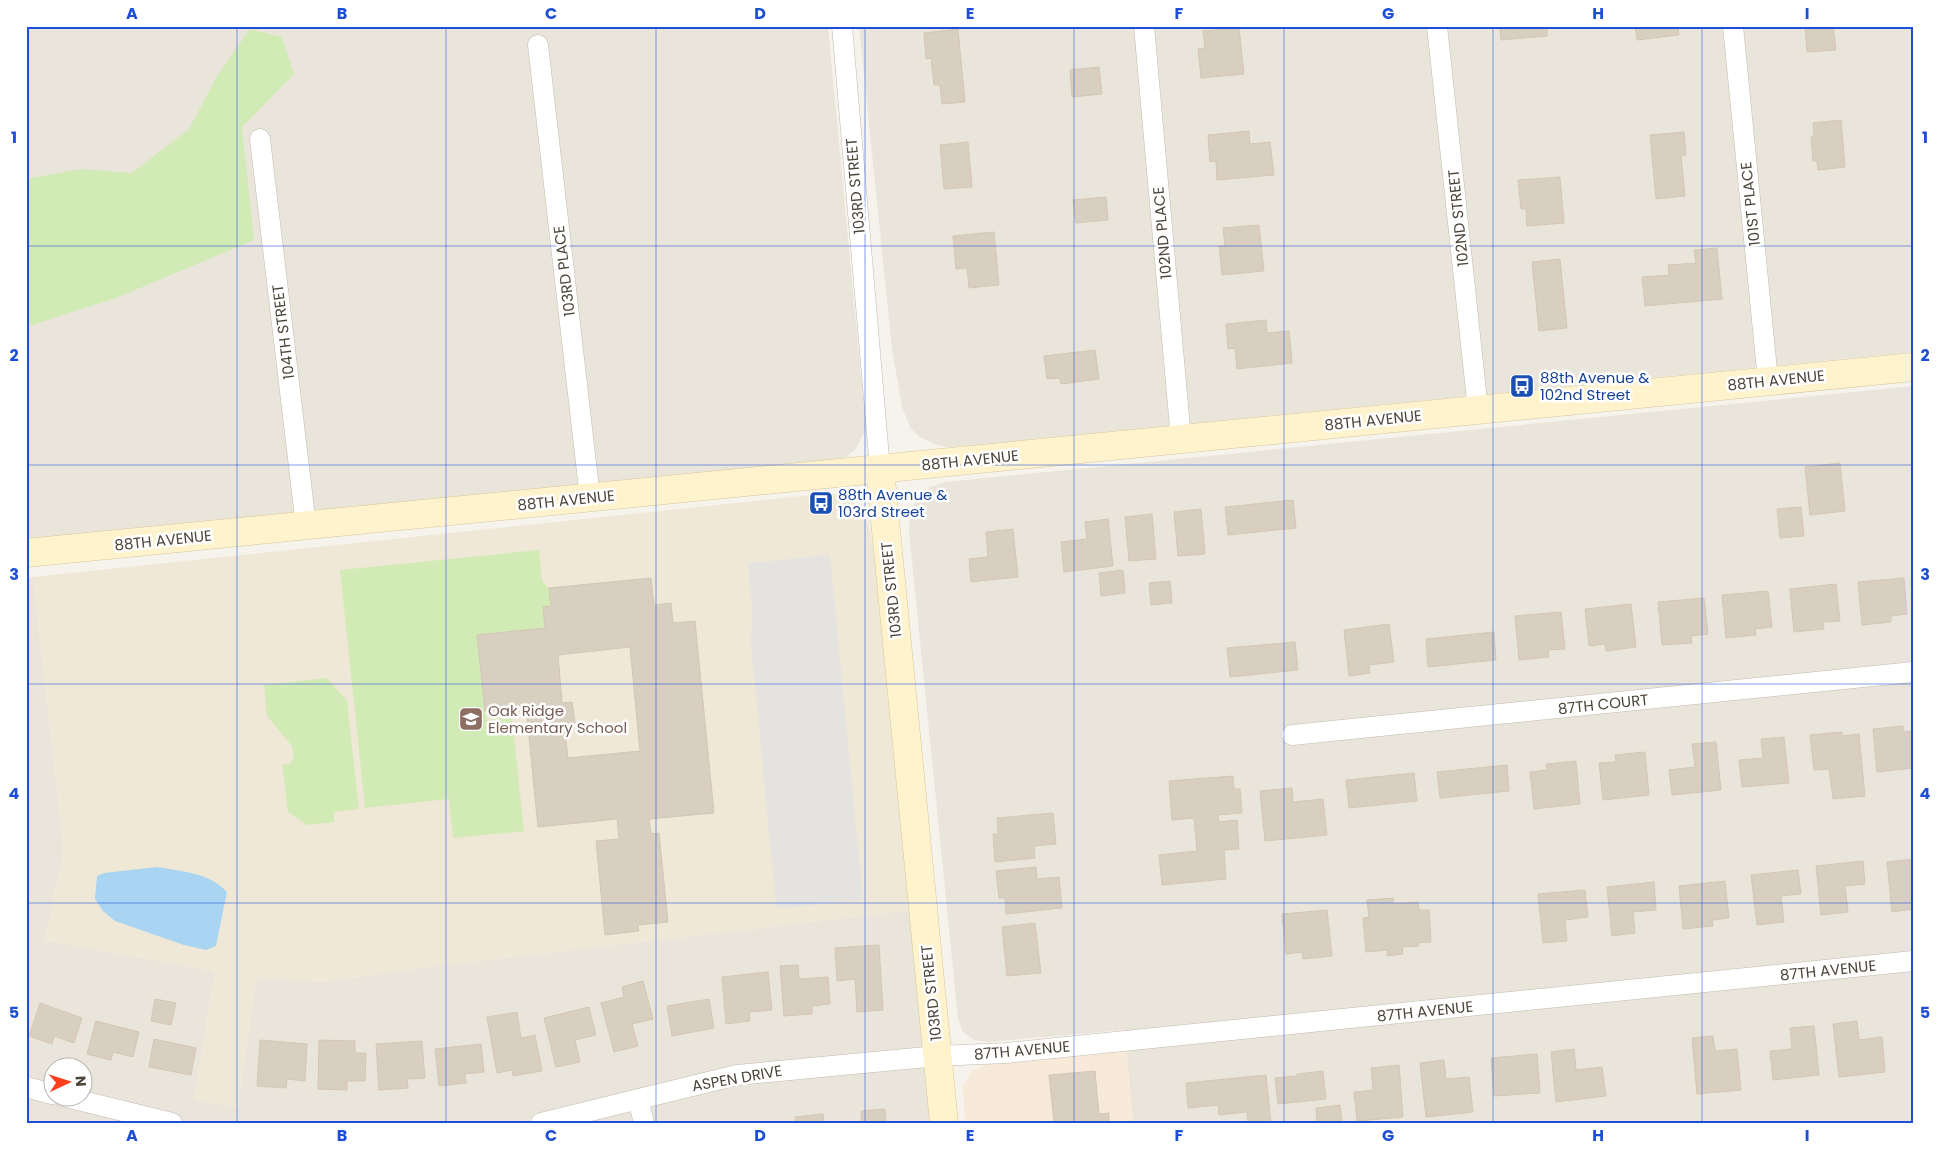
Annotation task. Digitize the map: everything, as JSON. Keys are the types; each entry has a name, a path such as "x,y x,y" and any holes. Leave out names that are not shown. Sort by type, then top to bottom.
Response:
{"street":[{"name":"103RD STREET","path":"842,26 880,469 944,1123"},
{"name":"102ND PLACE","path":"1144,26 1181,439"},
{"name":"102ND STREET","path":"1437,26 1478,410"},
{"name":"101ST PLACE","path":"1733,26 1768,381"},
{"name":"103RD PLACE","path":"538,45 590,498"},
{"name":"104TH STREET","path":"260,139 306,526"},
{"name":"88TH AVENUE","path":"26,553 1913,366"},
{"name":"87TH COURT","path":"1292,735 1913,672"},
{"name":"87TH AVENUE","path":"937,1056 1006,1053 1913,961"},
{"name":"ASPEN DRIVE","path":"541,1123 576,1116 737,1075 937,1056"},
{"path":"26,1087 42,1091"},
{"path":"638,1099 644,1123"},
{"path":"92,1103 172,1123"}],"shaded area":[{"path":"26,26 828,26 866,429 855,450 840,462 26,541"},
{"path":"859,26 1913,26 1913,352 964,446 948,447 934,444 920,437 911,429 902,407 892,349"},
{"path":"1913,386 1913,1123 1133,1123 1124,1030 988,1042 974,1040 963,1032 958,1019 909,531 910,511 919,497 930,487 946,482"},
{"name":"Oak Ridge Elementary School","path":"821,494 837,494 849,499 861,510 869,524 880,586 912,910 435,966 320,982 256,977 238,1107 194,1100 215,971 45,940 64,851 33,577"},
{"path":"830,555 863,900 781,908 776,906 751,644 752,608 748,563"},
{"path":"33,577 64,851 45,940 215,971 194,1100 238,1107 256,977 320,982 435,966 912,910 932,1123 26,1123 26,578"},
{"path":"1127,1051 1133,1123 965,1123 963,1087 971,1071 987,1064"}],"green space":[{"path":"250,29 282,37 294,74 242,127 254,240 116,298 32,325 26,323 26,179 81,169 132,173 189,129 217,76"},
{"path":"539,550 542,581 549,588 551,606 543,607 545,628 477,636 486,720 512,718 524,831 453,838 449,799 365,808 340,570"},
{"path":"327,678 347,701 359,809 334,812 334,822 307,825 288,812 282,765 289,764 294,758 292,746 267,716 264,685"}],"water":[{"path":"157,867 204,877 227,892 216,946 206,950 184,945 115,921 103,911 95,899 97,876 104,873"}],"building":[{"path":"1500,26 1547,26 1547,36 1501,40"},
{"path":"1635,26 1678,26 1679,35 1637,40"},
{"path":"1805,26 1833,26 1836,50 1807,52"},
{"path":"1239,28 1244,74 1201,78 1198,49 1205,48 1203,31"},
{"path":"958,29 965,102 942,104 940,85 934,85 931,58 926,59 924,33"},
{"path":"1099,67 1102,94 1072,97 1070,70"},
{"path":"1841,120 1845,167 1818,170 1817,161 1813,161 1811,137 1814,137 1813,123"},
{"path":"1249,131 1250,144 1270,142 1274,175 1217,180 1216,161 1210,162 1208,135"},
{"path":"1684,132 1686,155 1681,156 1685,196 1656,199 1650,135"},
{"path":"968,142 972,187 944,189 940,145"},
{"path":"1560,177 1564,223 1527,226 1526,209 1521,209 1518,180"},
{"path":"1106,197 1108,220 1076,223 1073,200"},
{"path":"1259,225 1264,271 1222,275 1219,246 1225,246 1223,228"},
{"path":"994,232 999,285 969,288 967,268 956,269 953,236"},
{"path":"1717,248 1722,299 1645,306 1642,277 1669,275 1668,265 1696,263 1694,250"},
{"path":"1560,259 1567,328 1539,331 1532,262"},
{"path":"1266,320 1267,333 1289,331 1292,363 1237,369 1235,348 1228,349 1226,324"},
{"path":"1095,350 1099,379 1061,384 1060,378 1047,379 1044,356"},
{"path":"1840,463 1845,511 1810,515 1805,467"},
{"path":"1293,500 1296,528 1228,535 1225,507"},
{"path":"1801,507 1804,536 1780,538 1777,509"},
{"path":"1201,509 1205,554 1178,556 1174,512"},
{"path":"1152,514 1156,559 1129,561 1125,517"},
{"path":"1108,519 1113,566 1064,572 1061,542 1087,539 1085,522"},
{"path":"1013,529 1018,577 971,582 969,559 988,557 986,532"},
{"path":"1123,570 1125,593 1101,596 1099,573"},
{"path":"651,578 654,605 671,603 673,623 695,621 714,813 649,819 651,834 659,833 668,922 638,925 639,931 605,935 596,841 619,839 617,819 538,827 526,707 485,711 477,635 545,628 543,607 551,606 549,588","holes":["630,647 640,751 568,758 564,724 575,723 572,702 562,703 558,655"]},
{"path":"1904,578 1907,614 1891,616 1891,622 1862,625 1858,582"},
{"path":"1170,581 1172,603 1151,605 1149,583"},
{"path":"1836,584 1840,621 1823,622 1824,629 1794,632 1790,589"},
{"path":"1768,591 1772,627 1755,629 1756,635 1726,638 1722,595"},
{"path":"1704,598 1708,634 1691,636 1692,643 1662,645 1658,602"},
{"path":"1631,604 1636,647 1606,651 1605,644 1589,646 1585,609"},
{"path":"1561,612 1565,649 1548,650 1549,657 1519,660 1515,616"},
{"path":"1389,624 1394,662 1369,665 1370,673 1349,676 1344,630"},
{"path":"1494,632 1496,660 1428,667 1426,639"},
{"path":"1295,642 1298,670 1230,677 1227,648"},
{"path":"1903,726 1903,732 1913,731 1913,768 1877,772 1873,729"},
{"path":"1842,732 1842,736 1859,734 1865,796 1833,799 1829,769 1814,770 1810,735"},
{"path":"1784,737 1789,783 1742,787 1739,760 1763,758 1761,739"},
{"path":"1716,742 1721,790 1672,795 1669,770 1695,767 1692,744"},
{"path":"1645,752 1649,795 1603,800 1599,763 1616,762 1615,755"},
{"path":"1576,761 1580,804 1534,809 1530,772 1547,770 1546,764"},
{"path":"1507,765 1509,791 1440,798 1437,772"},
{"path":"1414,773 1417,801 1349,808 1346,780"},
{"path":"1233,776 1234,789 1240,789 1242,813 1218,815 1219,822 1237,820 1239,849 1224,850 1226,879 1162,885 1159,855 1197,851 1194,818 1172,820 1169,781"},
{"path":"1292,788 1293,802 1323,799 1327,835 1265,841 1260,791"},
{"path":"1053,813 1056,844 1034,846 1035,858 995,862 993,834 998,834 997,818"},
{"path":"1913,859 1913,909 1892,912 1887,862"},
{"path":"1863,861 1865,884 1845,886 1848,912 1821,915 1816,866"},
{"path":"1036,867 1037,879 1059,877 1062,908 1006,914 1005,898 999,898 996,871"},
{"path":"1798,870 1801,894 1781,896 1784,922 1757,925 1751,875"},
{"path":"1725,881 1729,918 1712,920 1713,926 1683,929 1679,886"},
{"path":"1654,882 1656,910 1633,912 1635,933 1612,936 1607,887"},
{"path":"1585,890 1588,917 1565,920 1567,941 1543,943 1538,894"},
{"path":"1393,898 1393,904 1418,902 1419,910 1429,910 1431,942 1418,943 1419,946 1402,947 1403,954 1387,956 1387,950 1366,952 1363,918 1369,917 1367,900"},
{"path":"1327,910 1332,956 1303,959 1302,952 1286,954 1282,914"},
{"path":"1035,923 1041,973 1007,976 1002,927"},
{"path":"879,945 883,1010 857,1012 855,979 837,981 835,948"},
{"path":"798,965 799,979 828,977 830,1004 812,1006 812,1014 784,1016 780,966"},
{"path":"768,972 772,1010 749,1012 750,1021 726,1024 722,977"},
{"path":"643,981 653,1019 632,1024 638,1046 614,1052 601,1003 624,997 622,987"},
{"path":"155,999 176,1003 171,1025 151,1021"},
{"path":"709,999 714,1028 672,1036 667,1006"},
{"path":"40,1003 82,1018 74,1043 54,1036 52,1044 29,1036"},
{"path":"589,1007 596,1035 575,1040 580,1062 556,1067 544,1018"},
{"path":"517,1012 521,1038 535,1035 542,1071 513,1076 512,1070 497,1073 487,1017"},
{"path":"96,1021 139,1032 133,1057 113,1052 111,1060 87,1054"},
{"path":"1857,1021 1859,1040 1882,1037 1885,1072 1839,1077 1833,1024"},
{"path":"1814,1026 1819,1075 1773,1080 1770,1051 1792,1049 1790,1028"},
{"path":"1713,1036 1715,1051 1737,1049 1741,1090 1697,1094 1692,1038"},
{"path":"154,1039 196,1048 191,1075 149,1067"},
{"path":"260,1040 307,1044 305,1081 287,1079 286,1088 257,1086"},
{"path":"319,1040 355,1041 355,1053 366,1053 365,1081 347,1081 347,1090 318,1089"},
{"path":"422,1041 425,1078 407,1079 408,1088 379,1090 376,1044"},
{"path":"481,1044 484,1072 465,1074 466,1083 439,1086 435,1049"},
{"path":"1574,1049 1576,1070 1602,1067 1606,1096 1556,1102 1551,1052"},
{"path":"1537,1054 1540,1093 1494,1096 1491,1058"},
{"path":"1444,1060 1446,1079 1469,1077 1473,1112 1426,1117 1420,1063"},
{"path":"1399,1065 1403,1117 1357,1121 1354,1092 1373,1090 1371,1068"},
{"path":"1095,1071 1099,1114 1109,1113 1109,1123 1054,1123 1049,1075"},
{"path":"1323,1071 1326,1099 1278,1104 1275,1078"},
{"path":"1266,1075 1271,1123 1248,1123 1247,1112 1219,1115 1218,1105 1188,1108 1186,1083"},
{"path":"1340,1105 1342,1123 1317,1123 1316,1108"},
{"path":"885,1109 886,1123 862,1123 861,1111"},
{"path":"823,1114 824,1123 796,1123 795,1117"}],"place":[{"name":"88th Avenue & 102nd Street","path":"1522,386"},
{"name":"88th Avenue & 103rd Street","path":"821,503"},
{"name":"Oak Ridge Elementary School","path":"471,719"}]}
